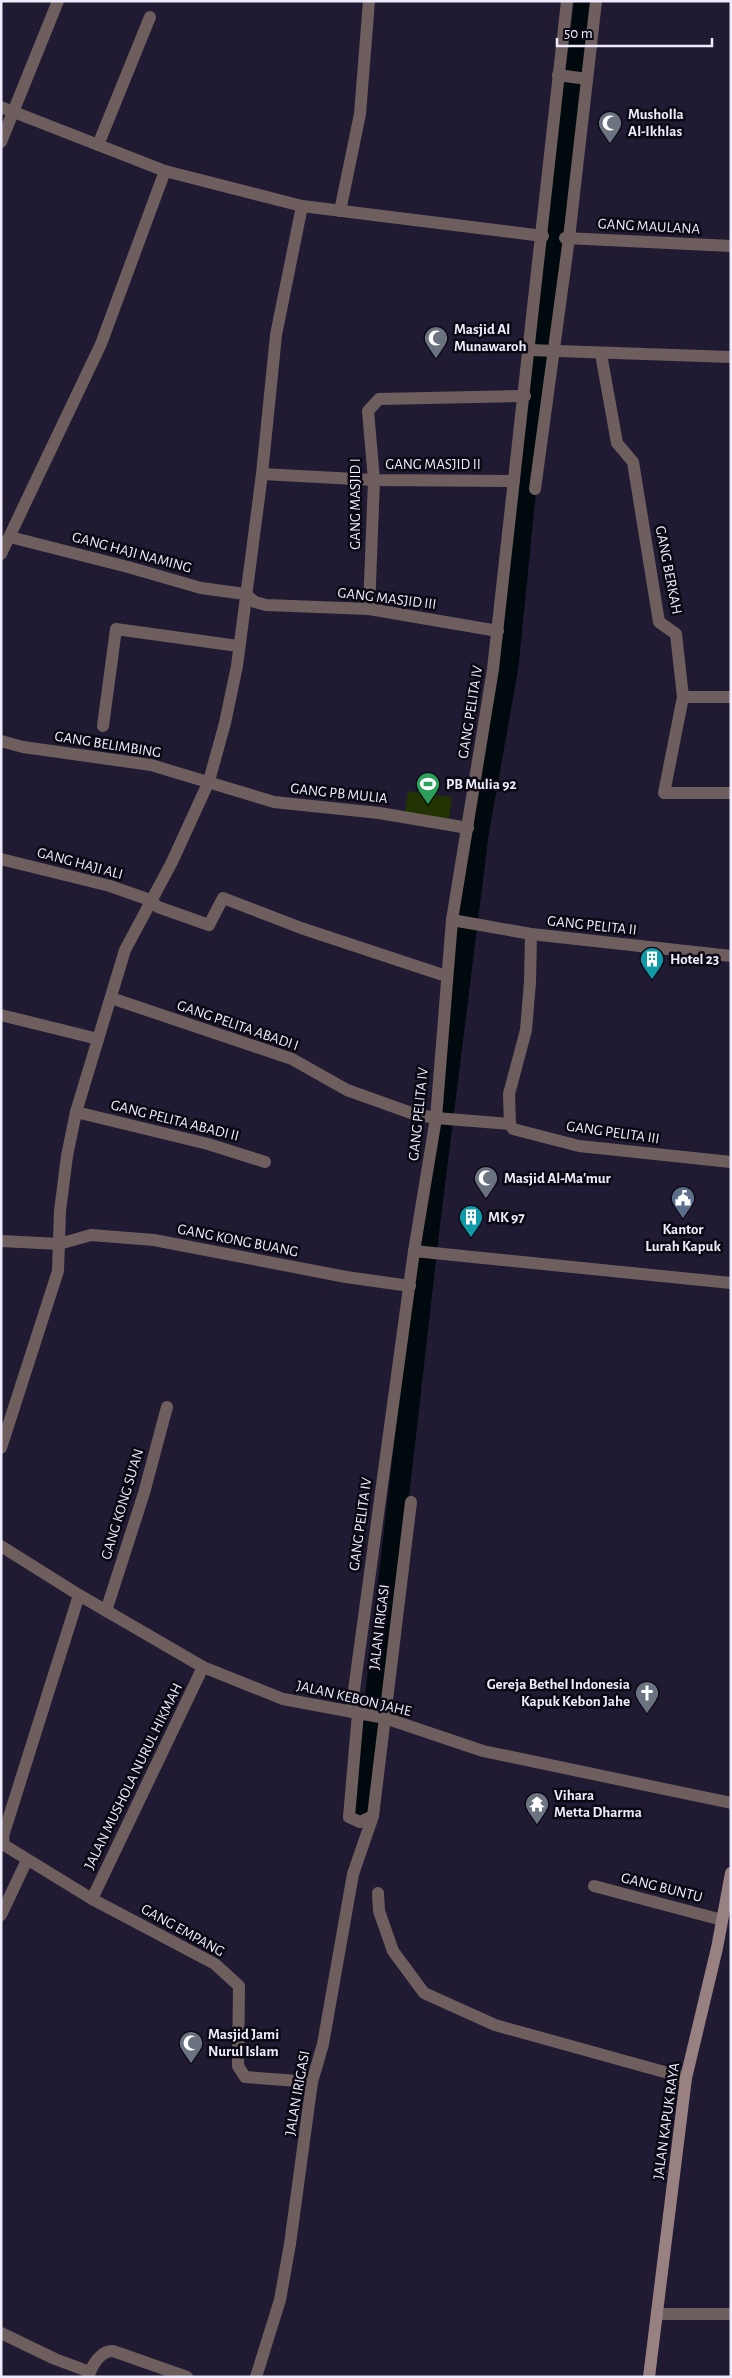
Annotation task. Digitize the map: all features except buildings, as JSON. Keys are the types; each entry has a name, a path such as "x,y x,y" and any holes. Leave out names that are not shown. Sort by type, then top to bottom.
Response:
{"main road":[{"name":"JALAN KAPUK RAYA","path":"650,2377 686,2078 731,1873"}],"street":[{"path":"1,142 15,112 58,1"},
{"path":"340,211 360,114 369,1"},
{"name":"GANG PELITA IV","path":"357,1713 410,1286 441,1119 446,976 498,631 514,481 531,350 561,75 567,1"},
{"path":"535,489 596,1"},
{"path":"98,145 150,17"},
{"path":"561,75 585,79"},
{"path":"1,107 165,171 302,206 543,236"},
{"path":"1,554 101,344 165,171"},
{"path":"1,1448 58,1271 60,1210 67,1156 76,1112 125,950 150,900 172,862 209,781 225,724 262,474 276,335 302,206"},
{"name":"GANG MAULANA","path":"567,238 731,246"},
{"path":"531,350 601,354 731,357"},
{"name":"GANG BERKAH","path":"601,354 617,443 633,462 659,622 676,634 683,697 664,792 731,793"},
{"name":"GANG MASJID I","path":"369,609 374,480 368,411 379,399 525,396"},
{"name":"GANG MASJID II","path":"262,474 374,480 514,481"},
{"name":"GANG HAJI NAMING","path":"10,537 201,588 245,594"},
{"name":"GANG MASJID III","path":"245,594 254,602 266,605 369,609 498,631"},
{"path":"103,726 116,629 238,646"},
{"path":"683,697 731,697"},
{"name":"GANG BELIMBING","path":"1,742 23,747 134,762 209,781"},
{"name":"GANG PB MULIA","path":"209,781 274,802 378,813 468,828"},
{"name":"GANG HAJI ALI","path":"1,860 110,886 150,900 158,907 210,925 221,900 224,898 301,928 446,976"},
{"name":"GANG PELITA II","path":"455,921 531,934 731,956"},
{"path":"510,1124 509,1094 526,1030 531,934"},
{"name":"GANG PELITA ABADI I","path":"111,998 292,1059 347,1090 414,1114 441,1119"},
{"path":"1,1015 98,1039"},
{"name":"GANG PELITA ABADI II","path":"76,1112 208,1144 265,1162"},
{"name":"GANG PELITA III","path":"441,1119 510,1124 514,1129 579,1146 731,1162"},
{"name":"GANG KONG BUANG","path":"1,1241 59,1244 91,1235 154,1240 346,1277 410,1286"},
{"path":"417,1251 449,1256 620,1270 731,1283"},
{"name":"GANG KONG SU'AN","path":"106,1610 144,1493 167,1407"},
{"name":"JALAN IRIGASI","path":"256,2377 280,2300 290,2244 312,2082 322,2044 354,1874 373,1816 382,1718 411,1502"},
{"name":"JALAN KEBON JAHE","path":"1,1546 79,1595 203,1667 283,1699 382,1718 483,1751 731,1803"},
{"name":"GANG EMPANG","path":"79,1595 3,1836 4,1844 92,1900 214,1964 239,1986 238,2066 245,2076 312,2082"},
{"name":"JALAN MUSHOLA NURUL HIKMAH","path":"92,1900 203,1667"},
{"path":"357,1713 349,1817 360,1822 373,1816"},
{"path":"1,1915 27,1860"},
{"name":"GANG BUNTU","path":"594,1886 722,1920"},
{"path":"378,1893 378,1911 393,1951 424,1992 495,2024 686,2078"},
{"path":"659,2314 731,2314"},
{"path":"1,2333 89,2374 102,2354 113,2351 187,2377"}],"green space":[{"name":"PB Mulia 92","path":"408,791 452,797 449,819 405,812"}],"waterway":[{"path":"362,1816 430,1220 478,835 508,666 541,336 585,1"}],"place":[{"name":"Musholla Al-Ikhlas","path":"610,144"},
{"name":"Masjid Al Munawaroh","path":"436,359"},
{"name":"PB Mulia 92","path":"428,805"},
{"name":"Hotel 23","path":"652,980"},
{"name":"Masjid Al-Ma'mur","path":"486,1199"},
{"name":"Kantor Lurah Kapuk","path":"683,1219"},
{"name":"MK 97","path":"471,1238"},
{"name":"Gereja Bethel Indonesia Kapuk Kebon Jahe","path":"647,1714"},
{"name":"Vihara Metta Dharma","path":"537,1825"},
{"name":"Masjid Jami Nurul Islam","path":"191,2064"}]}
